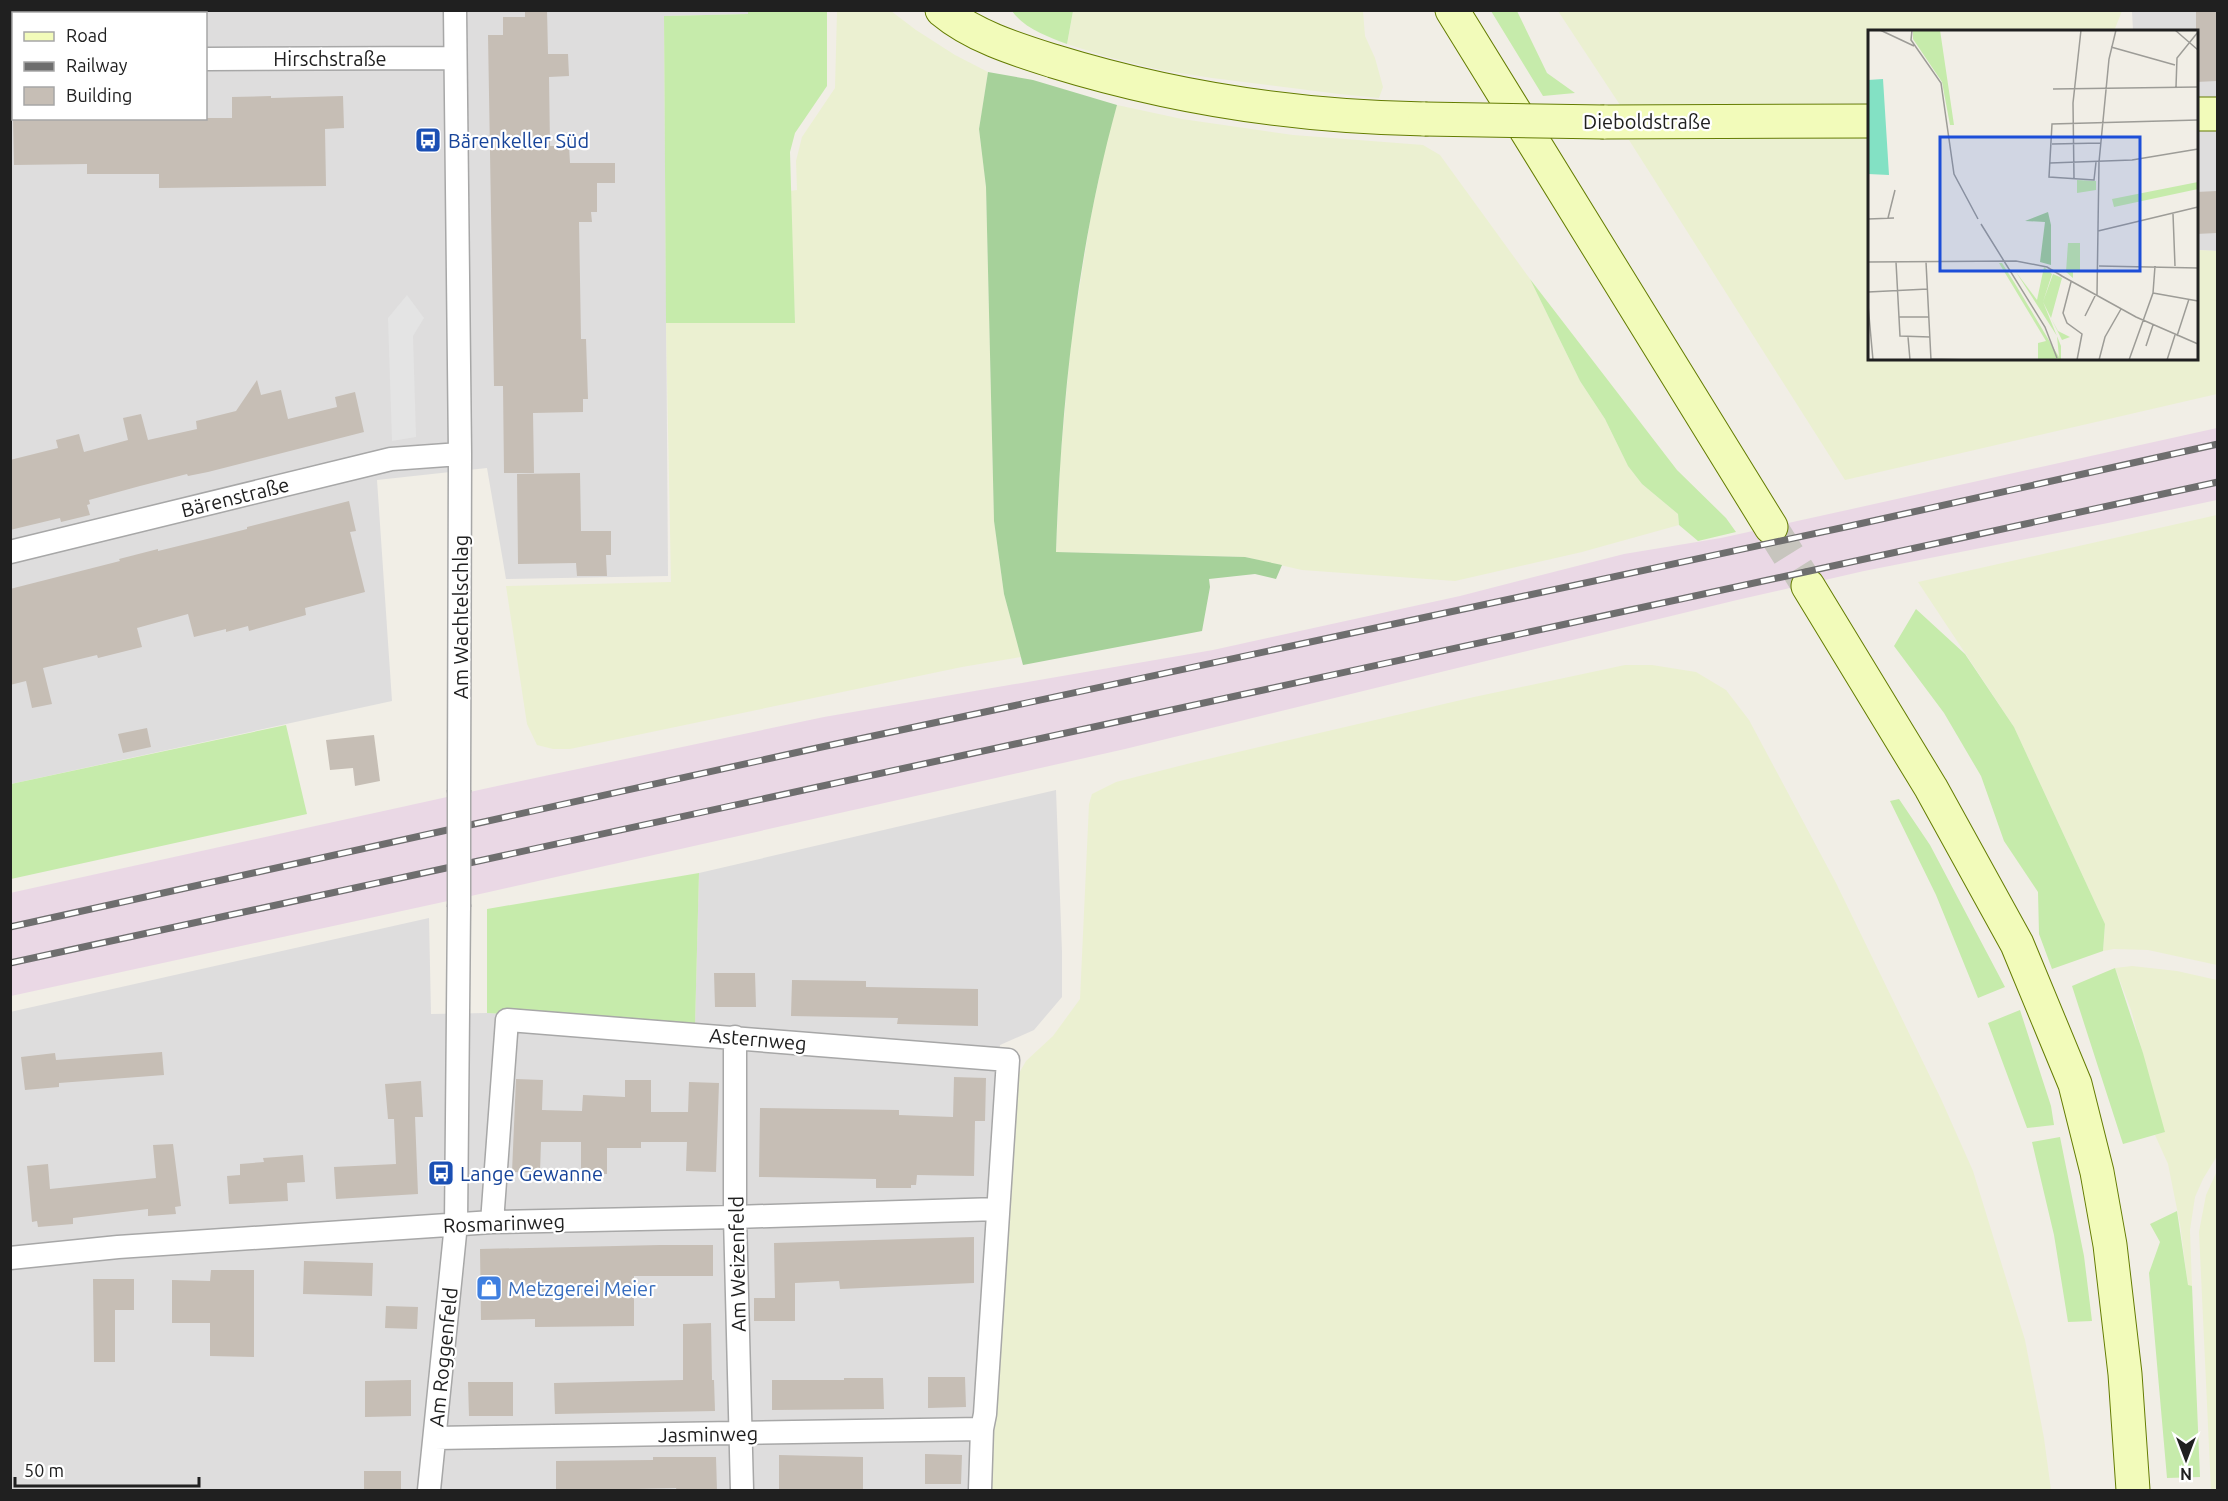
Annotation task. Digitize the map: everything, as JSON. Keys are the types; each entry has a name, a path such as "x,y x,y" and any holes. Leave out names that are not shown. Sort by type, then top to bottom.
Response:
{"main road":[{"name":"Dieboldstraße","path":"942,10 997,42 1102,77 1210,99 1337,115 1604,122 1868,121"},
{"path":"986,10 1045,59"},
{"path":"1452,10 1771,527"},
{"path":"2198,114 2217,114"},
{"path":"1808,586 1931,788 2017,944 2075,1084 2097,1172 2110,1245 2125,1374 2133,1491"}],"street":[{"name":"Am Wachtelschlag","path":"455,10 460,454 456,1224"},
{"name":"Hirschstraße","path":"207,59 454,58"},
{"name":"Bärenstraße","path":"10,552 391,459 460,454"},
{"name":"Asternweg","path":"492,1222 507,1020 1008,1060 998,1209"},
{"name":"Am Weizenfeld","path":"735,1037 735,1217 742,1491"},
{"name":"Rosmarinweg","path":"10,1258 107,1248 492,1222 998,1209"},
{"path":"980,1491 982,1429 985,1414 998,1209"},
{"name":"Am Roggenfeld","path":"429,1491 456,1224"},
{"name":"Jasminweg","path":"435,1438 982,1429"}],"shaded area":[{"path":"10,11 748,11 748,14 664,16 668,576 506,579 487,468 377,480 392,701 11,784"},
{"path":"2132,11 2217,11 2217,251 2198,250 2198,30 2133,30"},
{"path":"407,295 424,318 413,336 416,437 392,441 388,318"},
{"path":"2217,428 2217,500 1864,571 1125,749 489,892 11,996 10,893 824,717 1213,650 1460,596 1624,554 1721,538"},
{"path":"1056,790 1062,997 1034,1030 1000,1045 985,1234 974,1441 974,1490 11,1490 10,1012 429,918 431,1014 487,1013 695,1025 699,873"}],"green space":[{"path":"748,11 827,11 827,86 795,133 790,152 795,323 666,323 664,16 748,14"},
{"path":"837,11 891,11 955,55 988,72 979,129 986,187 994,521 1004,594 1021,657 962,667 570,749 553,749 537,745 527,724 506,586 671,582 666,323 795,323 790,191 797,190 796,161 802,137 835,88"},
{"path":"1012,11 1073,11 1067,44 1023,23"},
{"path":"1073,11 1363,11 1365,36 1375,58 1383,87 1379,98 1161,70 1067,44"},
{"path":"1491,11 1517,11 1547,73 1575,93 1543,96"},
{"path":"1558,11 2122,11 2114,30 1868,30 1868,103 1620,105"},
{"path":"988,72 1033,80 1117,105 1091,215 1073,327 1062,439 1056,552 1245,557 1282,565 1276,579 1255,574 1209,579 1210,587 1202,631 1023,665 1004,594 994,521 986,187 979,129"},
{"path":"1117,105 1182,119 1293,135 1423,145 1440,155 1530,279 1580,381 1605,419 1628,466 1642,484 1678,514 1679,525 1582,552 1455,581 1302,570 1245,557 1056,552 1060,463 1071,341 1090,221 1106,144"},
{"path":"1868,138 1868,360 2198,360 2198,250 2217,251 2217,394 1845,480 1629,140"},
{"path":"1530,279 1677,470 1726,518 1736,532 1698,541 1679,525 1678,514 1642,484 1628,466 1605,419 1580,381"},
{"path":"2217,515 2217,965 2148,950 2103,951 2105,924 2014,727 1918,582"},
{"path":"1916,609 1965,654 2014,727 2105,924 2103,951 2052,969 2039,934 2038,892 2004,841 1981,776 1944,713 1894,646"},
{"path":"1625,665 1652,665 1696,672 1726,690 1749,720 1836,883 1941,1099 1973,1171 2025,1340 2044,1438 2051,1490 986,1490 1018,1075 1026,1061 1053,1036 1080,999 1089,804 1092,794 1116,782 1191,763 1474,697"},
{"path":"286,725 307,814 11,879 11,784"},
{"path":"1899,799 1930,845 2005,987 1978,998 1936,895 1890,801"},
{"path":"699,873 695,1026 487,1013 487,909"},
{"path":"2132,966 2177,971 2217,980 2217,1156 2195,1197 2190,1230 2192,1286 2188,1286 2180,1224 2168,1164 2155,1135 2164,1132 2131,1010 2115,968"},
{"path":"2115,968 2143,1053 2165,1132 2123,1144 2072,986"},
{"path":"2020,1010 2051,1106 2054,1125 2027,1128 1988,1023"},
{"path":"2060,1137 2084,1256 2092,1321 2068,1322 2054,1235 2032,1142"},
{"path":"2217,1171 2218,1490 2211,1490 2199,1232 2206,1195"},
{"path":"2177,1211 2188,1285 2192,1286 2200,1477 2167,1478 2149,1273 2160,1242 2150,1224"}],"building":[{"path":"525,10 547,10 548,54 568,54 569,76 549,77 550,146 569,146 570,163 615,163 615,183 597,183 597,212 591,212 592,222 579,222 581,339 586,339 588,399 583,399 583,412 533,413 534,473 504,473 503,386 494,386 488,35 503,35 503,17 525,17"},
{"path":"2196,10 2217,10 2217,81 2198,82 2198,30 2196,30"},
{"path":"343,96 344,128 325,129 326,186 159,188 159,174 87,174 87,164 14,165 13,120 232,118 232,97"},
{"path":"2217,191 2217,233 2198,234 2198,192"},
{"path":"257,380 261,395 281,390 288,419 337,407 335,397 355,392 364,432 89,500 90,504 87,505 90,515 61,522 60,518 10,530 10,460 58,448 56,440 79,434 84,452 128,440 123,418 141,414 148,440 197,429 196,421 236,411"},
{"path":"580,473 581,531 611,531 611,555 606,555 607,576 577,576 576,563 518,564 517,474"},
{"path":"349,501 356,531 350,532 365,592 305,608 306,615 249,631 248,626 194,637 188,614 137,628 142,647 43,668 52,704 32,708 26,681 10,685 10,589"},
{"path":"147,728 151,747 123,753 118,734"},
{"path":"374,735 380,781 355,786 353,768 330,770 326,740"},
{"path":"714,973 755,973 756,1007 715,1007"},
{"path":"792,980 866,981 866,987 978,989 978,1026 897,1024 898,1018 791,1016"},
{"path":"162,1052 164,1075 59,1083 59,1087 25,1090 21,1057 55,1053 56,1060"},
{"path":"954,1077 986,1078 985,1121 975,1121 974,1176 917,1175 916,1185 911,1185 911,1188 876,1188 876,1179 759,1177 760,1108 899,1110 899,1115 953,1117"},
{"path":"516,1079 543,1080 542,1110 582,1111 583,1095 625,1097 625,1080 651,1080 651,1112 688,1112 689,1082 719,1083 716,1172 686,1171 687,1142 641,1142 641,1148 607,1148 607,1174 581,1173 581,1142 541,1142 540,1173 512,1172"},
{"path":"421,1081 423,1117 415,1117 418,1194 336,1199 334,1167 396,1164 394,1119 388,1119 385,1084"},
{"path":"173,1144 181,1206 175,1207 176,1214 148,1216 148,1209 73,1218 73,1224 38,1227 37,1221 32,1222 27,1166 48,1164 50,1189 156,1178 153,1145"},
{"path":"303,1155 305,1182 287,1183 288,1201 229,1204 227,1176 240,1175 240,1164 264,1162 263,1158"},
{"path":"974,1237 974,1283 840,1289 839,1281 795,1283 795,1321 754,1321 754,1298 775,1298 774,1243"},
{"path":"713,1245 713,1276 634,1276 634,1326 535,1327 535,1319 481,1320 480,1249"},
{"path":"304,1261 373,1263 372,1296 303,1294"},
{"path":"211,1270 254,1270 254,1357 210,1356 210,1323 172,1323 172,1280 210,1281"},
{"path":"93,1279 134,1279 134,1310 115,1310 115,1362 94,1362"},
{"path":"386,1306 418,1307 417,1329 385,1328"},
{"path":"711,1323 715,1411 555,1414 554,1383 683,1380 683,1324"},
{"path":"928,1377 965,1377 966,1407 928,1408"},
{"path":"844,1378 883,1378 884,1409 772,1410 772,1380 844,1380"},
{"path":"411,1380 411,1416 365,1417 365,1381"},
{"path":"468,1382 513,1382 513,1416 469,1416"},
{"path":"925,1454 962,1455 961,1484 925,1484"},
{"path":"779,1455 863,1457 863,1491 779,1491"},
{"path":"653,1457 716,1457 717,1491 677,1491 676,1488 556,1491 556,1461 653,1460"},
{"path":"364,1471 401,1471 401,1491 364,1491"}],"tunnel":[{"path":"1771,527 1808,586"}],"railway":[{"path":"10,927 817,748 1850,526 2218,444"},
{"path":"10,963 2218,482"}],"place":[{"name":"Bärenkeller Süd","path":"428,140"},
{"name":"Lange Gewanne","path":"441,1173"},
{"name":"Metzgerei Meier","path":"489,1288"}]}
